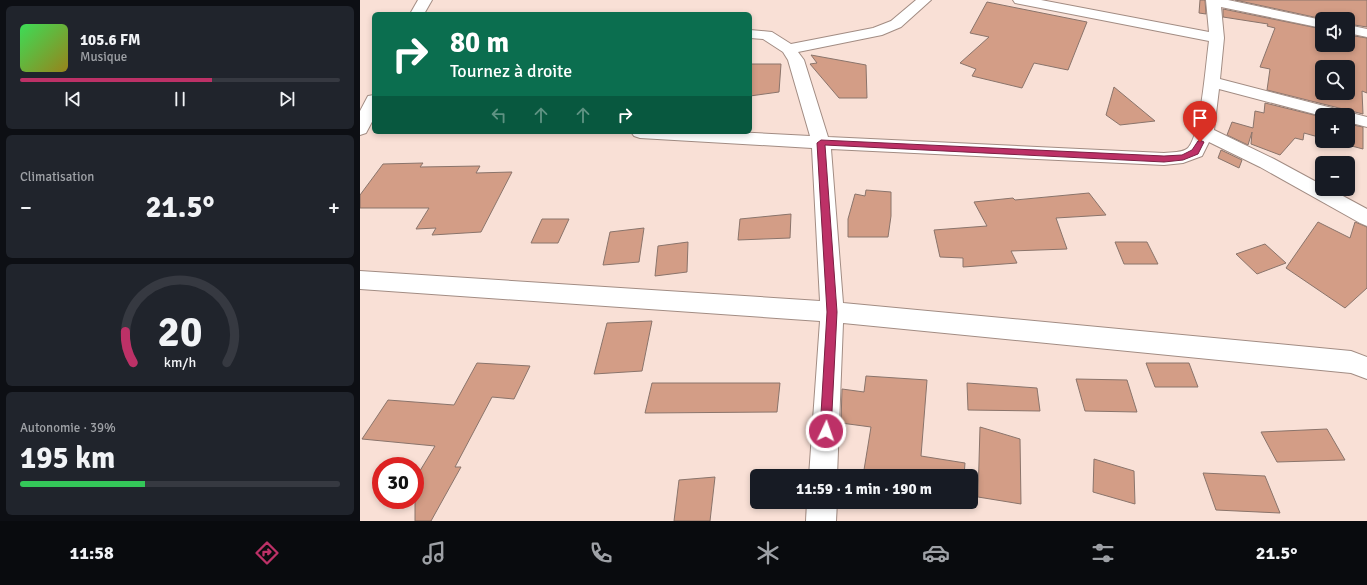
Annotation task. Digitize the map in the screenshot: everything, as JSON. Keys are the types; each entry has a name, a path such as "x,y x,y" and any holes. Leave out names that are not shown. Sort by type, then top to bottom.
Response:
{"street":[{"path":"418,12 424,0"},
{"path":"788,50 877,32 896,24 924,0"},
{"path":"1020,0 1217,38"},
{"path":"673,134 821,143 1164,159 1183,157 1195,152 1205,133 1217,38 1213,1 1315,23"},
{"path":"1355,30 1367,33"},
{"path":"752,34 767,34 788,50 796,60 821,143 832,312 823,469"},
{"path":"1211,82 1315,109"},
{"path":"366,123 372,106"},
{"path":"1355,119 1367,122"},
{"path":"1205,133 1267,163 1367,218"},
{"path":"360,280 832,312 1351,362 1367,368"},
{"path":"821,521 822,509"}],"building":[{"path":"1200,0 1205,0 1206,14 1199,13"},
{"path":"1235,0 1367,0 1367,27 1355,25 1355,12 1315,12 1315,17"},
{"path":"987,2 1087,22 1068,70 1034,63 1022,88 972,76 976,69 960,63 989,37 970,33"},
{"path":"1223,9 1315,28 1315,52 1355,52 1355,36 1367,38 1367,93 1362,91 1363,114 1355,112 1355,108 1339,108 1267,90 1270,69 1260,67 1275,28 1267,26 1268,24 1223,17"},
{"path":"811,55 866,65 867,98 839,98 810,64 817,63"},
{"path":"752,64 781,64 779,92 752,96"},
{"path":"1114,87 1155,121 1120,125 1106,115"},
{"path":"1265,103 1315,115 1315,136 1304,133 1303,140 1295,138 1280,155 1251,144 1252,132 1248,145 1227,135 1232,122 1253,128 1255,111 1264,113"},
{"path":"1355,125 1363,127 1363,149 1355,147"},
{"path":"1221,150 1242,160 1239,168 1218,158"},
{"path":"423,163 420,167 480,166 476,173 512,172 481,232 432,235 436,228 416,229 429,208 360,208 360,195 383,164"},
{"path":"866,190 891,192 891,216 888,237 848,237 848,219 855,194 865,196"},
{"path":"1089,193 1106,215 1056,218 1067,249 1011,251 1017,263 963,267 963,258 940,257 934,230 987,226 974,202 1013,198 1015,200"},
{"path":"791,214 790,238 738,240 740,219"},
{"path":"542,219 569,219 558,243 531,243"},
{"path":"1318,222 1350,238 1355,222 1367,227 1367,288 1345,308 1286,268"},
{"path":"644,228 639,262 603,265 610,232"},
{"path":"688,242 687,272 655,276 658,246"},
{"path":"1115,242 1147,242 1158,264 1124,264"},
{"path":"1265,244 1286,263 1257,274 1236,254"},
{"path":"652,321 642,371 594,374 607,323"},
{"path":"477,363 530,366 514,399 492,397 455,467 461,467 431,521 415,521 415,509 424,509 424,464 435,446 362,439 388,400 454,405"},
{"path":"1146,363 1189,363 1198,387 1155,387"},
{"path":"866,376 927,380 921,456 965,463 965,469 864,469 871,427 841,423 842,389 864,392"},
{"path":"1076,379 1127,380 1137,412 1085,411"},
{"path":"652,383 780,383 777,412 645,413"},
{"path":"967,383 1037,388 1040,411 968,410"},
{"path":"980,427 1020,439 1021,504 978,497"},
{"path":"1327,429 1345,460 1277,462 1261,432"},
{"path":"1094,459 1134,471 1135,504 1093,492"},
{"path":"1203,473 1265,476 1280,513 1216,510"},
{"path":"715,477 710,521 674,521 679,480"}],"route":[{"path":"826,431 832,312 821,143 1164,159 1183,157 1195,152 1200,142"}]}
